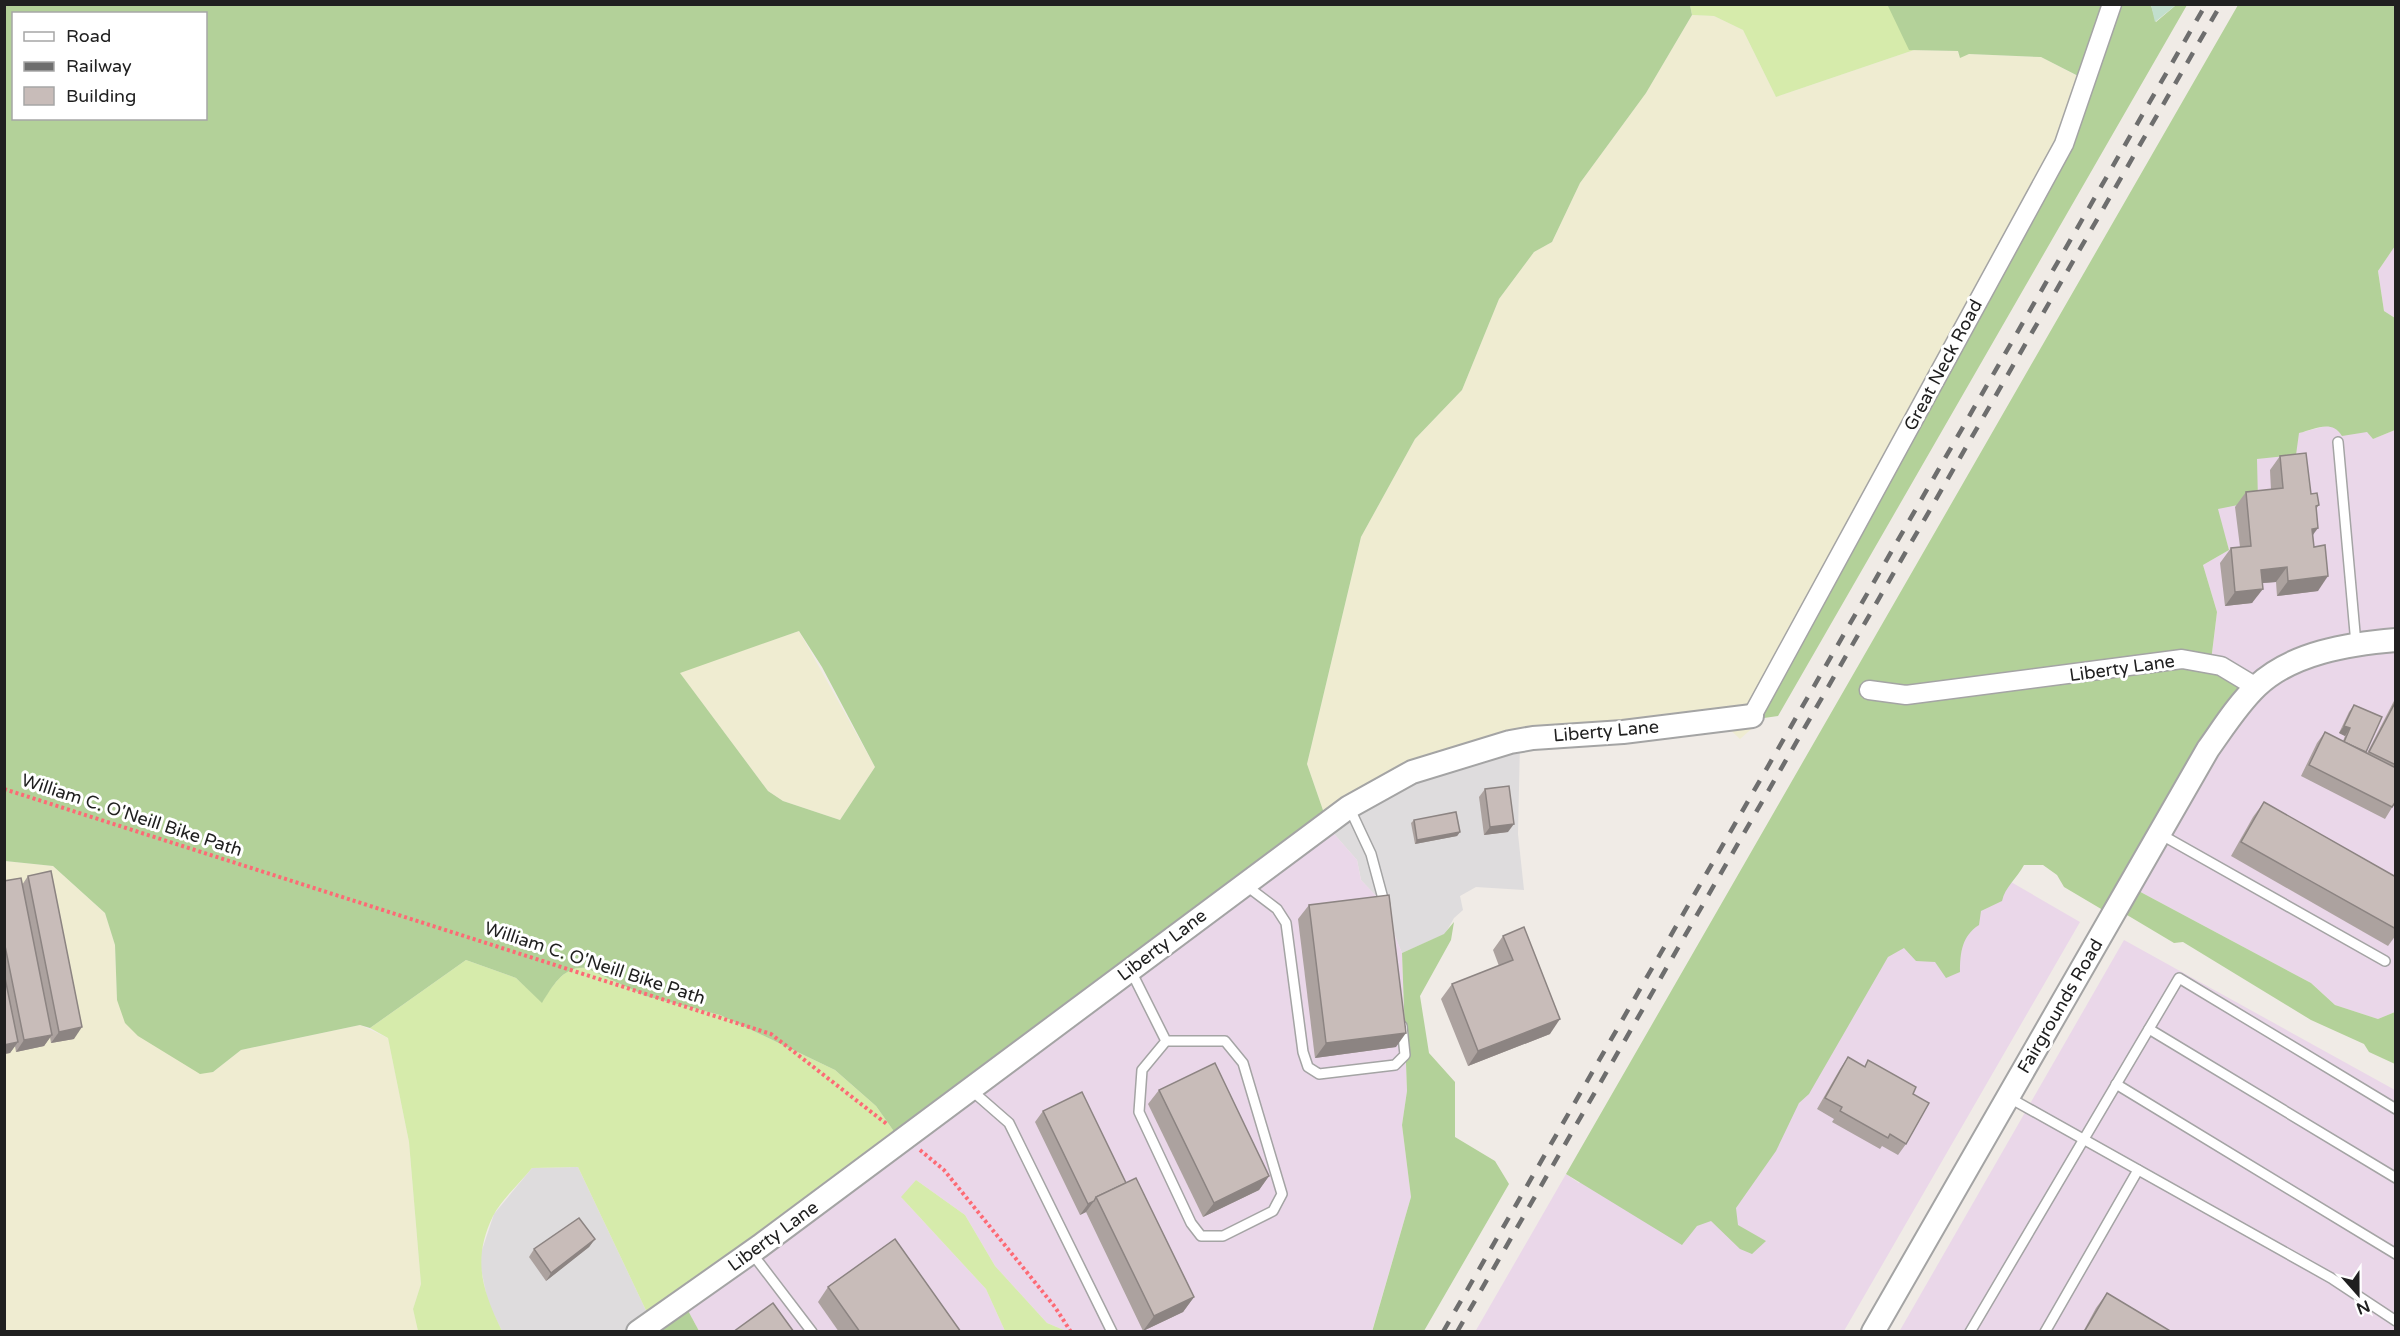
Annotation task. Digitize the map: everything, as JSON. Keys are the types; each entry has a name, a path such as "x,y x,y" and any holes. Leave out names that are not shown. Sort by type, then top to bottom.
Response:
{"street":[{"name":"Great Neck Road","path":"1752,716 2064,144 2112,4"},
{"path":"2256,687 2285,666 2306,656 2396,640"},
{"name":"Liberty Lane","path":"1869,690 1906,695 2182,659 2222,666 2256,687"},
{"name":"Fairgrounds Road","path":"1873,1332 2208,749 2256,687"},
{"name":"Liberty Lane","path":"638,1332 752,1252 1349,807 1412,772 1510,742 1533,738 1623,732 1752,716"}],"lane":[{"path":"2338,442 2356,646"},
{"path":"1349,807 1371,854 1389,920"},
{"path":"2160,833 2385,962"},
{"path":"1245,884 1277,909 1286,923 1303,1052 1308,1067 1319,1074 1364,1071 1395,1065 1405,1054 1401,1020"},
{"path":"1130,969 1166,1041"},
{"path":"1971,1332 2179,978 2396,1109"},
{"path":"2149,1029 2396,1178"},
{"path":"1166,1041 1225,1041 1243,1063 1279,1183 1282,1194 1273,1211 1223,1236 1201,1236 1191,1223 1139,1112 1142,1070 1166,1041"},
{"path":"2116,1084 2396,1254"},
{"path":"970,1089 1009,1123 1112,1332"},
{"path":"2008,1097 2331,1278 2396,1321"},
{"path":"2045,1332 2138,1170"},
{"path":"752,1252 812,1332"}],"path":[{"name":"William C. O'Neill Bike Path","path":"4,789 771,1034 825,1073 944,1170 1055,1307 1071,1332"}],"shaded area":[{"path":"1692,15 1714,16 1743,30 1776,97 1914,50 1958,51 1960,57 1969,54 2041,57 2089,82 1761,706 1764,718 1740,739 1721,721 1498,747 1325,816 1307,764 1361,537 1415,439 1462,390 1499,299 1534,252 1552,242 1580,183 1646,93"},
{"path":"2395,246 2395,318 2384,311 2378,271"},
{"path":"2330,425 2368,432 2373,439 2395,430 2395,1012 2378,1019 2335,1005 2311,983 2133,888 2211,662 2217,612 2203,565 2229,550 2217,509 2227,506 2257,459 2299,433"},
{"path":"799,631 875,767 840,820 783,801 768,791 679,672"},
{"path":"1520,743 1518,834 1524,890 1476,887 1460,896 1463,910 1454,918 1445,934 1402,953 1380,900 1361,880 1357,860 1328,827 1396,782"},
{"path":"1328,827 1357,860 1361,880 1380,900 1402,953 1407,1091 1402,1125 1411,1197 1372,1331 1066,1331 1047,1323 995,1266 965,1215 916,1180 902,1198 986,1289 1005,1331 699,1331 685,1305"},
{"path":"1947,845 2080,922 1844,1331 1475,1332 1566,1174 1579,1183"},
{"path":"5,861 53,866 105,913 115,945 117,1000 213,1072 241,1050 360,1025 388,1038 409,1142 421,1284 413,1309 418,1331 5,1332"},
{"path":"2124,940 2395,1090 2395,1331 1899,1332"},
{"path":"578,1167 652,1323 640,1331 502,1331 488,1303 479,1259 494,1214 532,1168"}],"green space":[{"path":"1891,4 2151,5 2156,22 2176,5 2187,5 1778,716 1764,718 1761,707 2088,81 2041,57 1969,54 1960,58 1958,51 1909,50 1888,6"},
{"path":"2151,4 2176,5 2155,22"},
{"path":"5,5 1690,5 1692,15 1646,93 1580,183 1552,242 1534,252 1499,299 1462,390 1415,439 1361,537 1307,764 1325,816 900,1140 876,1106 835,1070 720,1015 646,996 586,968 571,970 565,974 542,1003 516,978 466,960 370,1028 360,1025 241,1050 213,1072 200,1074 138,1036 125,1023 117,1000 115,945 105,913 53,866 5,861","holes":["799,631 822,667 875,767 840,820 783,801 768,791 680,673"]},
{"path":"1690,5 1891,5 1889,6 1914,50 1776,97 1743,30 1714,16 1692,15"},
{"path":"2238,5 2395,5 2395,246 2378,271 2384,311 2395,318 2395,430 2373,439 2367,432 2342,436 2338,431 2328,427 2299,433 2296,455 2257,459 2258,501 2218,509 2229,550 2203,565 2217,612 2211,661 2249,682 2133,888 2311,983 2335,1005 2378,1019 2395,1012 2395,1064 2369,1052 2364,1044 2311,1020 2183,942 2174,943 2122,912 2113,916 2064,887 2057,875 2043,865 2024,865 2006,891 2002,901 1981,911 1979,925 1969,934 1963,945 1960,972 1946,978 1935,962 1916,961 1904,948 1888,957 1809,1094 1799,1103 1776,1151 1736,1208 1738,1225 1766,1241 1752,1254 1740,1249 1711,1221 1697,1226 1682,1245 1566,1174"},
{"path":"1454,922 1451,940 1420,996 1429,1053 1455,1082 1455,1137 1495,1161 1509,1184 1424,1331 1372,1332 1411,1197 1402,1125 1407,1091 1402,953 1444,934"},
{"path":"466,960 516,978 542,1002 559,978 571,970 586,968 646,996 720,1015 835,1070 876,1106 900,1140 652,1323 578,1167 532,1168 506,1197 493,1216 483,1246 481,1260 485,1288 502,1331 418,1331 413,1309 421,1284 409,1142 388,1038 370,1028"},
{"path":"916,1180 965,1215 995,1266 1047,1323 1066,1331 1005,1331 986,1289 901,1197"},
{"path":"685,1305 699,1331 640,1332"}],"building":[{"path":"2306,453 2311,494 2317,493 2319,505 2316,506 2318,528 2312,529 2314,547 2325,545 2328,576 2288,581 2287,567 2261,570 2263,589 2235,592 2231,548 2251,546 2246,492 2283,488 2280,456"},
{"path":"2396,701 2396,765 2369,752"},
{"path":"2354,705 2382,717 2366,752 2344,742 2350,728 2344,726"},
{"path":"2325,732 2396,768 2396,801 2392,807 2309,765"},
{"path":"1509,786 1514,824 1490,827 1485,789"},
{"path":"2264,802 2396,877 2396,929 2241,842"},
{"path":"1456,812 1460,832 1417,840 1414,820"},
{"path":"51,871 82,1027 59,1032 28,876"},
{"path":"21,878 52,1035 24,1040 4,941 4,881"},
{"path":"1389,895 1406,1033 1326,1043 1309,905"},
{"path":"1524,927 1560,1019 1478,1051 1452,984 1513,960 1503,936"},
{"path":"4,973 18,1042 4,1045"},
{"path":"1848,1057 1865,1067 1868,1060 1916,1087 1913,1094 1929,1103 1906,1144 1890,1134 1888,1138 1840,1111 1842,1107 1825,1098"},
{"path":"1215,1063 1269,1176 1214,1203 1159,1090"},
{"path":"1082,1092 1126,1183 1096,1197 1088,1204 1043,1111"},
{"path":"1136,1178 1194,1297 1154,1316 1096,1197"},
{"path":"579,1218 595,1239 551,1273 534,1249"},
{"path":"895,1239 961,1332 860,1332 828,1287"},
{"path":"2107,1293 2172,1332 2084,1332"},
{"path":"773,1303 794,1332 733,1332"}],"railway":[{"path":"1443,1332 2206,4"},
{"path":"1457,1332 2221,4"}]}
